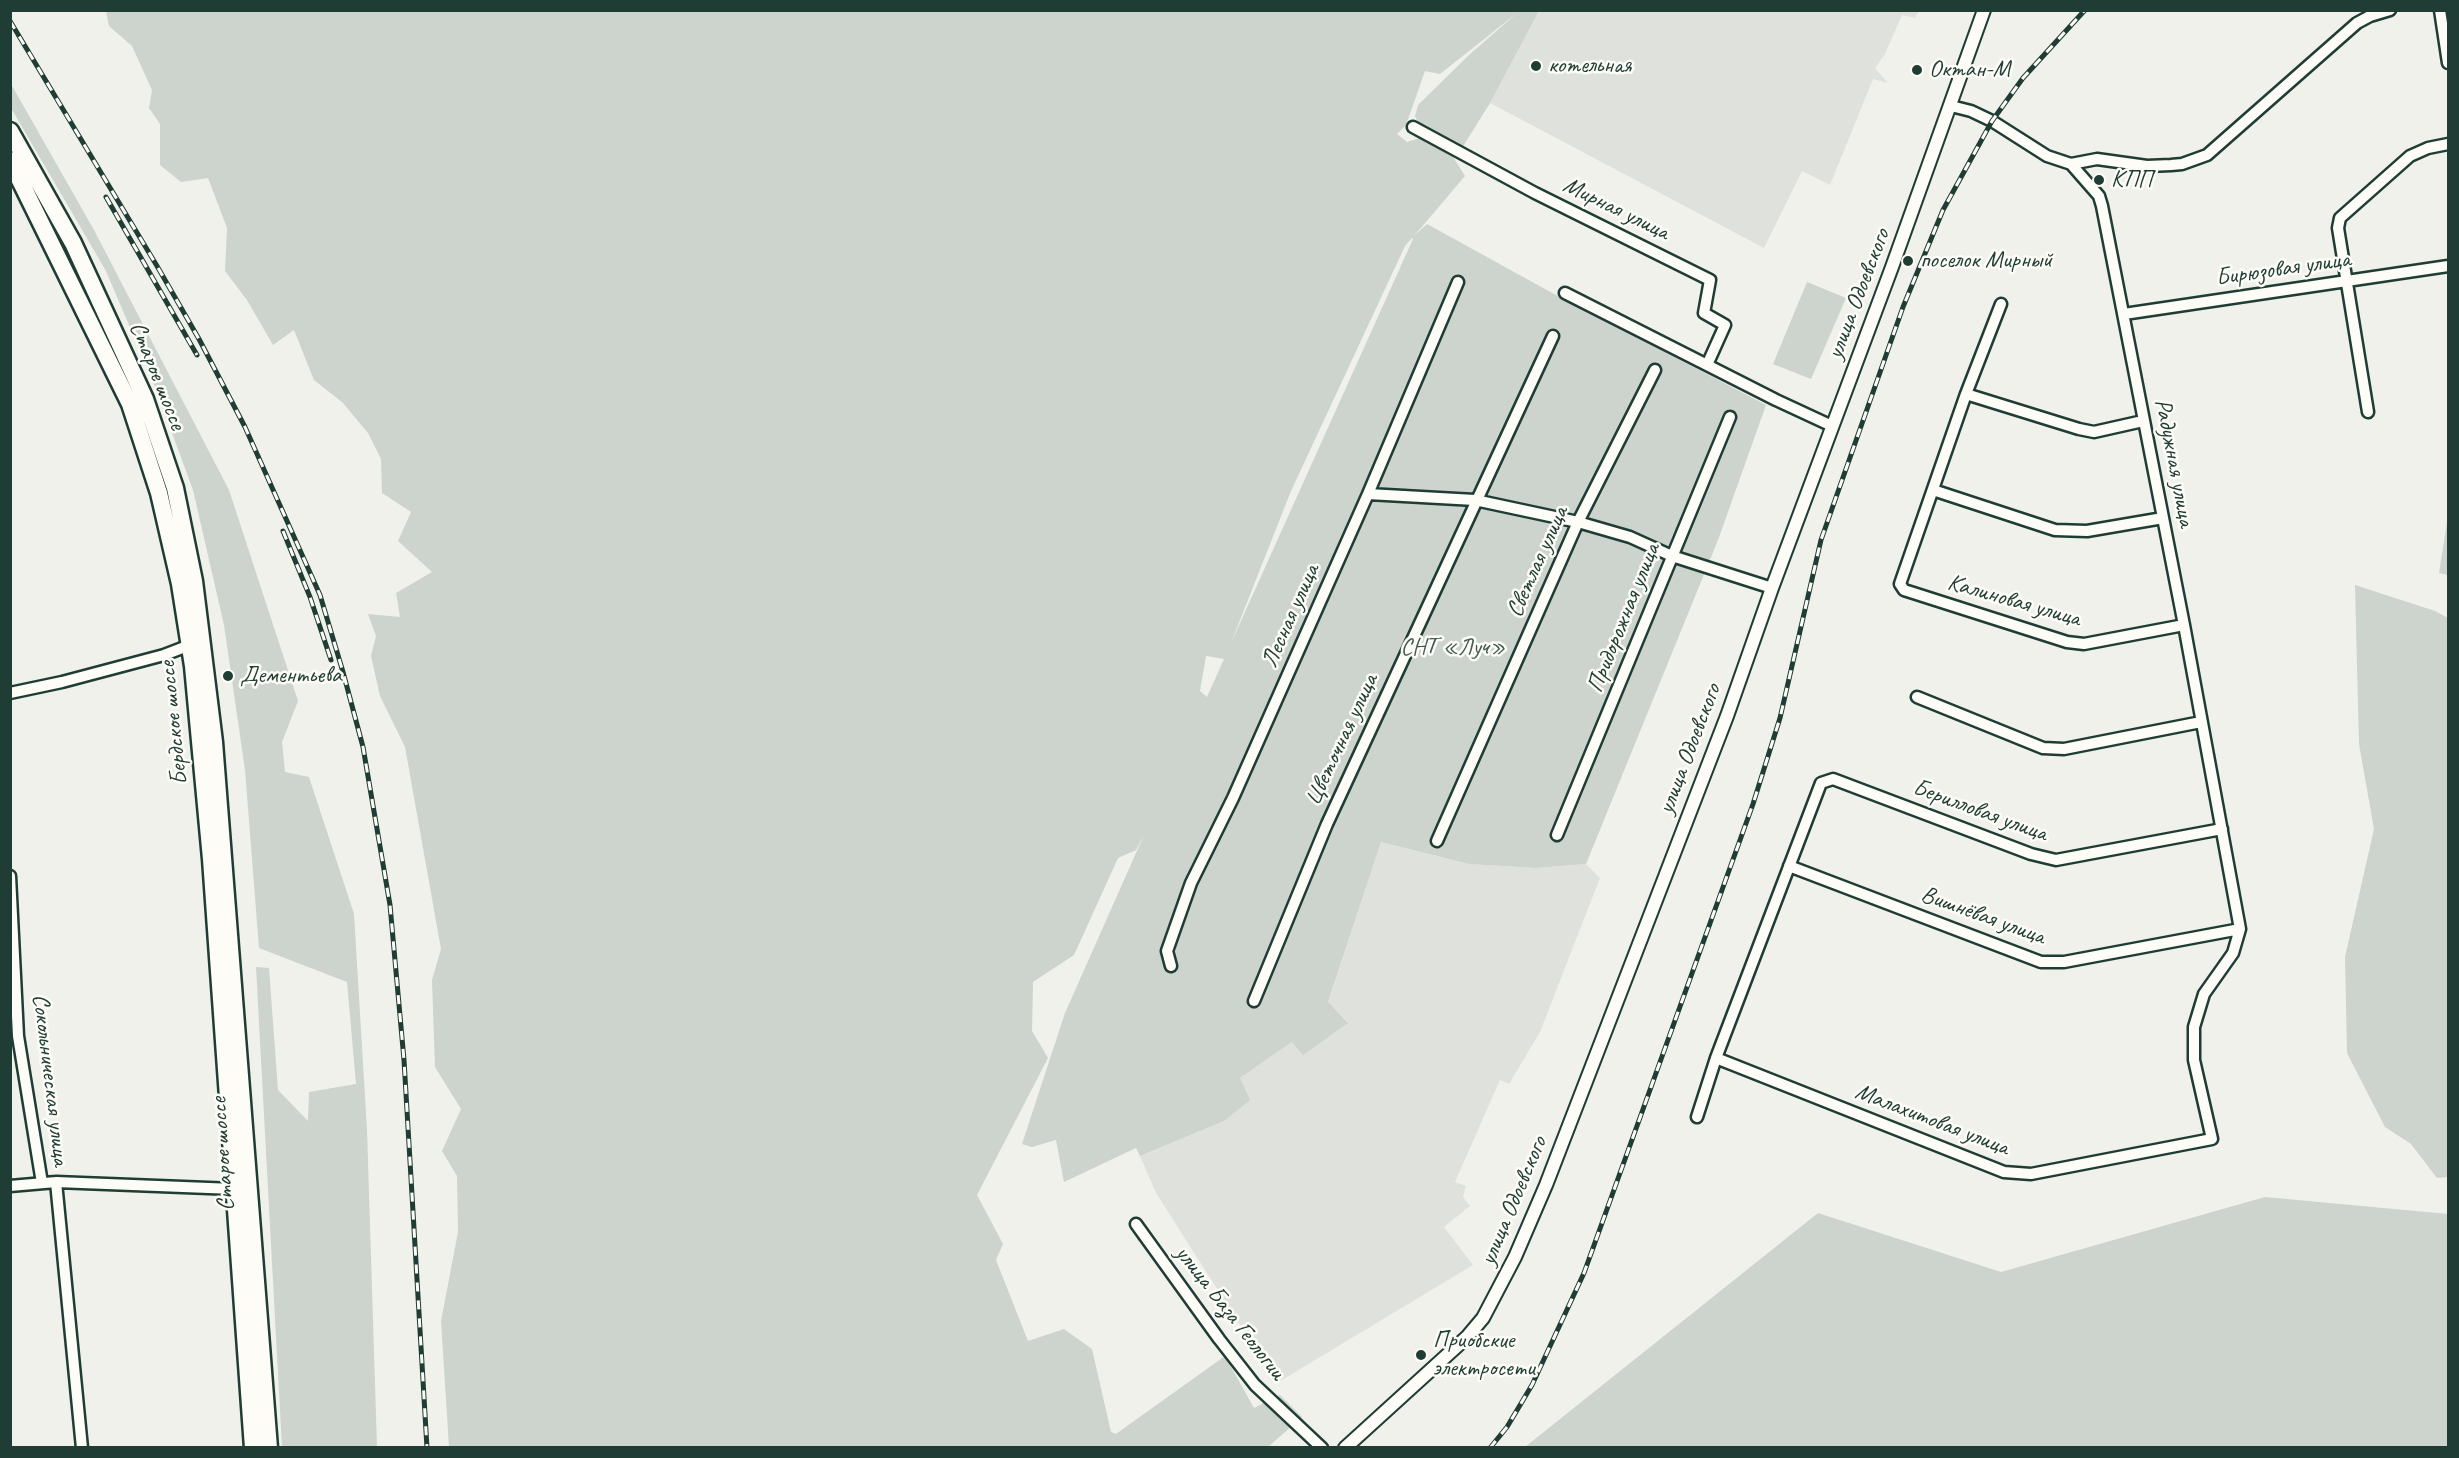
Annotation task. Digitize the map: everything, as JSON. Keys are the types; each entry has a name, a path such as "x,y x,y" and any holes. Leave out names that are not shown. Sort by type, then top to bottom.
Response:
{"highway":[{"name":"Старое шоссе","path":"10,131 73,243 145,399 175,488 195,581 205,658"},
{"name":"Старое шоссе","path":"10,160 130,404 159,493 180,584"},
{"name":"Бердское шоссе","path":"180,584 217,858"},
{"name":"Бердское шоссе","path":"205,658 217,858"},
{"name":"Старое шоссе","path":"217,858 234,1189 253,1448"},
{"name":"Старое шоссе","path":"217,858 269,1448"}],"street":[{"name":"улица Одоевского","path":"1346,1448 1467,1337 1483,1318 1502,1284 1546,1185 1727,716 1984,10"},
{"path":"1951,105 1971,111 2047,156 2071,164 2097,159 2147,166 2182,164 2207,155 2357,23 2390,10"},
{"path":"2440,10 2448,63"},
{"name":"Мирная улица","path":"1413,127 1535,193 1710,279 1704,313 1725,325 1707,365"},
{"path":"2368,412 2338,228 2340,218 2410,156 2428,148 2448,144"},
{"name":"Радужная улица","path":"2071,164 2098,196 2124,314 2240,929 2233,953 2204,994 2194,1027 2194,1060 2212,1139"},
{"name":"Бирюзовая улица","path":"2124,314 2448,266"},
{"name":"Лесная улица","path":"1171,966 1167,951 1191,883 1233,798 1368,494 1458,282"},
{"path":"1565,294 1832,426"},
{"path":"2001,304 1966,394 1933,490 2055,530 2087,531 2163,518"},
{"name":"Цветочная улица","path":"1254,1001 1327,824 1475,500 1553,336"},
{"name":"Светлая улица","path":"1437,841 1578,522 1655,370"},
{"path":"1966,394 2094,432 2143,421"},
{"name":"Придорожная улица","path":"1557,835 1730,417"},
{"name":"Калиновая улица","path":"1933,490 1900,584 1904,590 2067,642 2084,644 2184,625"},
{"path":"1368,494 1475,500 1578,522 1630,537 1672,556 1772,588"},
{"path":"10,693 164,655 190,645"},
{"path":"1917,697 2043,748 2064,749 2202,722"},
{"name":"Берилловая улица","path":"1789,866 1821,783 1833,779 2031,854 2056,860 2222,829"},
{"path":"1697,1118 1716,1058 1789,866"},
{"name":"Вишнёвая улица","path":"1789,866 2041,962 2064,962 2240,929"},
{"name":"Сокольническая улица","path":"10,876 18,1036 42,1183"},
{"name":"Малахитовая улица","path":"1716,1058 2004,1172 2031,1174 2212,1139"},
{"path":"10,1186 56,1182 234,1189"},
{"name":"Сокольническая улица","path":"56,1182 82,1448"},
{"name":"улица База Геологии","path":"1136,1224 1255,1385 1322,1448"}],"shaded area":[{"path":"1539,11 1919,11 1915,18 1902,15 1885,54 1875,68 1888,83 1873,79 1830,185 1802,171 1764,248 1490,103"},
{"path":"1381,842 1469,864 1536,868 1586,864 1600,878 1540,1032 1509,1084 1500,1080 1455,1182 1466,1186 1463,1197 1470,1206 1444,1227 1473,1265 1277,1383 1156,1193 1140,1156 1224,1121 1240,1078 1292,1042 1348,1022 1328,1003"}],"green space":[{"name":"СНТ «Луч»","path":"106,11 1539,11 1490,103 1462,148 1419,125 1415,116 1418,105 1469,55 1517,13 1440,74 1425,71 1406,125 1397,134 1407,142 1423,137 1450,152 1465,176 1414,236 1427,224 1554,294 1766,405 1718,540 1586,864 1536,868 1469,864 1381,842 1328,1002 1348,1023 1303,1055 1292,1042 1240,1078 1250,1100 1224,1121 1140,1156 1136,1148 1064,1182 1056,1140 1032,1147 1022,1144 1065,1013 1144,835 1136,850 1118,858 1074,955 1033,982 1032,1031 1048,1058 977,1195 1003,1244 996,1260 1028,1341 1064,1329 1092,1349 1111,1432 1116,1434 1225,1356 1254,1408 1280,1395 1302,1417 1268,1447 449,1447 441,1321 458,1232 457,1176 442,1151 461,1109 435,1067 432,980 441,949 405,747 380,696 371,656 376,636 368,614 400,617 396,593 432,572 398,541 411,512 382,493 381,459 368,433 343,403 314,380 294,330 273,345 247,300 225,271 227,228 208,178 181,182 160,165 160,124 149,108 152,90 132,46 109,26","holes":["1413,239 1231,643 1291,491 1405,246","1206,656 1224,659 1207,697 1200,691"]},
{"path":"11,84 94,230 229,490 298,701 282,742 285,772 309,777 354,914 367,1130 377,1447 282,1447 256,967 269,968 278,1090 308,1121 309,1092 356,1084 347,982 259,948 245,770 224,625 193,490 152,379 106,271 11,108"},
{"path":"1807,282 1846,298 1811,379 1773,364"},
{"path":"2448,516 2448,575 2439,573"},
{"path":"2355,585 2435,611 2448,618 2448,1177 2437,1178 2411,1144 2385,1127 2347,1053 2345,957 2374,829 2359,744"},
{"path":"2265,1197 2448,1214 2448,1447 1525,1447 1818,1213 2001,1272"}],"railway":[{"path":"1490,1448 1507,1427 1532,1385 1584,1273 1753,804 1780,718 1821,540 1903,307 1943,210 1992,121 2023,78 2085,10"},
{"path":"10,21 157,266 199,339 245,427 320,595 343,672 363,747 390,905 404,1060 427,1448"},
{"path":"106,197 197,355"},
{"path":"283,531 310,597 331,660"}],"place":[{"name":"котельная","path":"1536,66"},
{"name":"Октан-М","path":"1917,70"},
{"name":"КПП","path":"2099,180"},
{"name":"поселок Мирный","path":"1908,261"},
{"name":"Дементьева","path":"228,676"},
{"name":"Приобские электросети","path":"1421,1355"}]}
